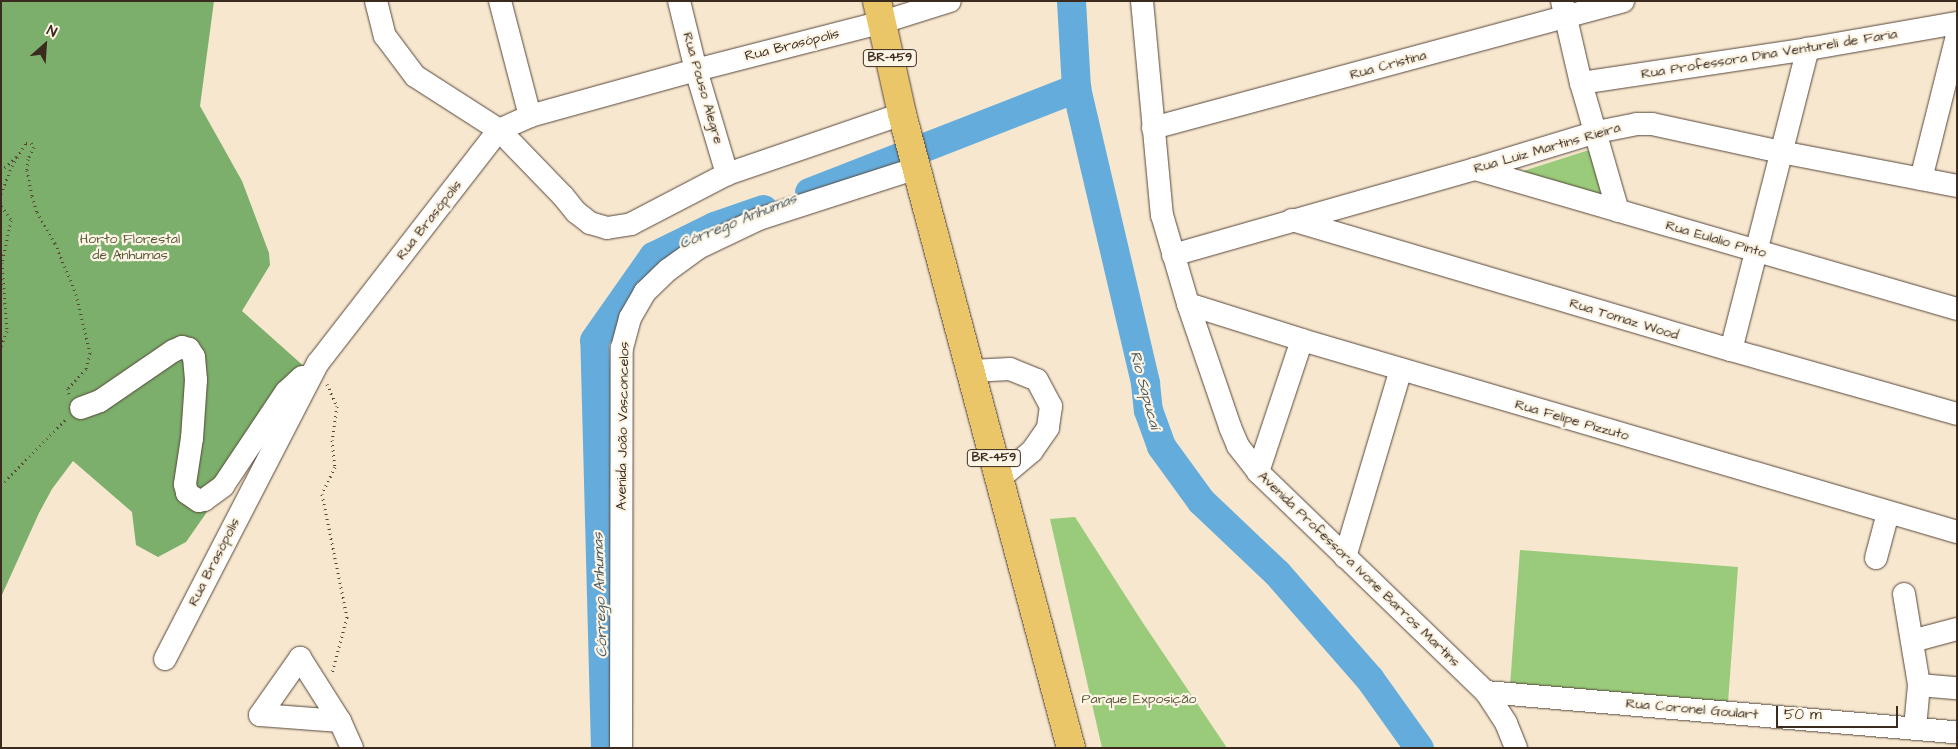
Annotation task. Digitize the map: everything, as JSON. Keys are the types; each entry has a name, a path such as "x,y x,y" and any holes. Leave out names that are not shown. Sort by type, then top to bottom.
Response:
{"highway":[{"name":"BR-459","path":"880,12 904,120 1071,748"}],"street":[{"path":"376,1 385,36 415,76 499,130 564,196 576,212 590,223 607,228 631,224 727,174 904,120"},
{"path":"500,1 530,116"},
{"name":"Rua Pouso Alegre","path":"679,1 696,70 727,174"},
{"name":"Rua Brasópolis","path":"165,659 318,362 499,130 530,116 696,70 880,12 950,1"},
{"name":"Avenida Professora Ivone Barros Martins","path":"1142,1 1162,215 1188,304 1238,446 1258,472 1486,692 1506,723 1516,748"},
{"name":"Rua Cristina","path":"1153,128 1564,9 1623,1"},
{"path":"1564,9 1582,83 1618,212"},
{"name":"Rua Professora Dina Ventureli de Faria","path":"1582,83 1808,49 1957,24"},
{"path":"1921,179 1957,36"},
{"path":"1731,350 1758,251 1808,49"},
{"name":"Rua Luiz Martins Rieira","path":"1173,256 1597,132 1637,124 1652,124 1781,152 1957,186"},
{"name":"Avenida João Vasconcelos","path":"622,748 622,348 630,318 645,292 668,270 700,247 759,219 916,163"},
{"name":"Rua Eulalio Pinto","path":"1474,169 1957,309"},
{"name":"Rua Tomaz Wood","path":"1292,220 1731,350 1957,414"},
{"name":"Rua Felipe Pizzuto","path":"1188,304 1302,340 1957,532"},
{"path":"1258,472 1302,340"},
{"path":"81,408 100,401 173,351 182,347 189,349 194,357 196,380 185,484 187,493 192,499 204,500 223,486 286,392 318,362"},
{"path":"971,370 1010,369 1037,380 1051,406 1048,428 1038,444 1000,478"},
{"path":"1345,556 1401,369"},
{"path":"1876,558 1888,513"},
{"path":"1904,594 1919,685 1915,728"},
{"path":"1912,641 1957,629"},
{"path":"340,721 260,714 300,658 340,721 352,748"},
{"path":"1919,685 1957,688"},
{"name":"Rua Coronel Goulart","path":"1486,692 1957,732"}],"path":[{"path":"1,194 12,166 26,144 33,145 27,170 32,196 37,212 55,243 76,294 90,353 86,369 71,384 68,394 70,400 81,408 72,413 1,485"},
{"path":"1,171 20,154"},
{"path":"1,206 11,220 2,263 7,331 1,347"},
{"path":"318,362 337,406 332,440 335,467 322,494 347,618 325,698"}],"green space":[{"name":"Horto Florestal de Anhumas","path":"1,1 214,1 200,106 242,181 269,253 270,265 242,311 307,369 186,542 158,557 136,545 132,512 73,461 52,489 39,513 1,597"},
{"path":"1592,149 1608,203 1511,175"},
{"name":"Parque Exposição","path":"1075,517 1227,748 1102,748 1050,519"},
{"path":"1520,550 1738,567 1728,703 1510,686"}],"waterway":[{"name":"Rio Sapucaí","path":"1071,1 1076,88 1145,383 1148,410 1161,446 1201,501 1277,573 1369,678 1419,748"},
{"name":"Córrego Anhumas","path":"809,192 1076,88"},
{"name":"Córrego Anhumas","path":"605,748 594,340 653,256 714,226 763,209"}]}
